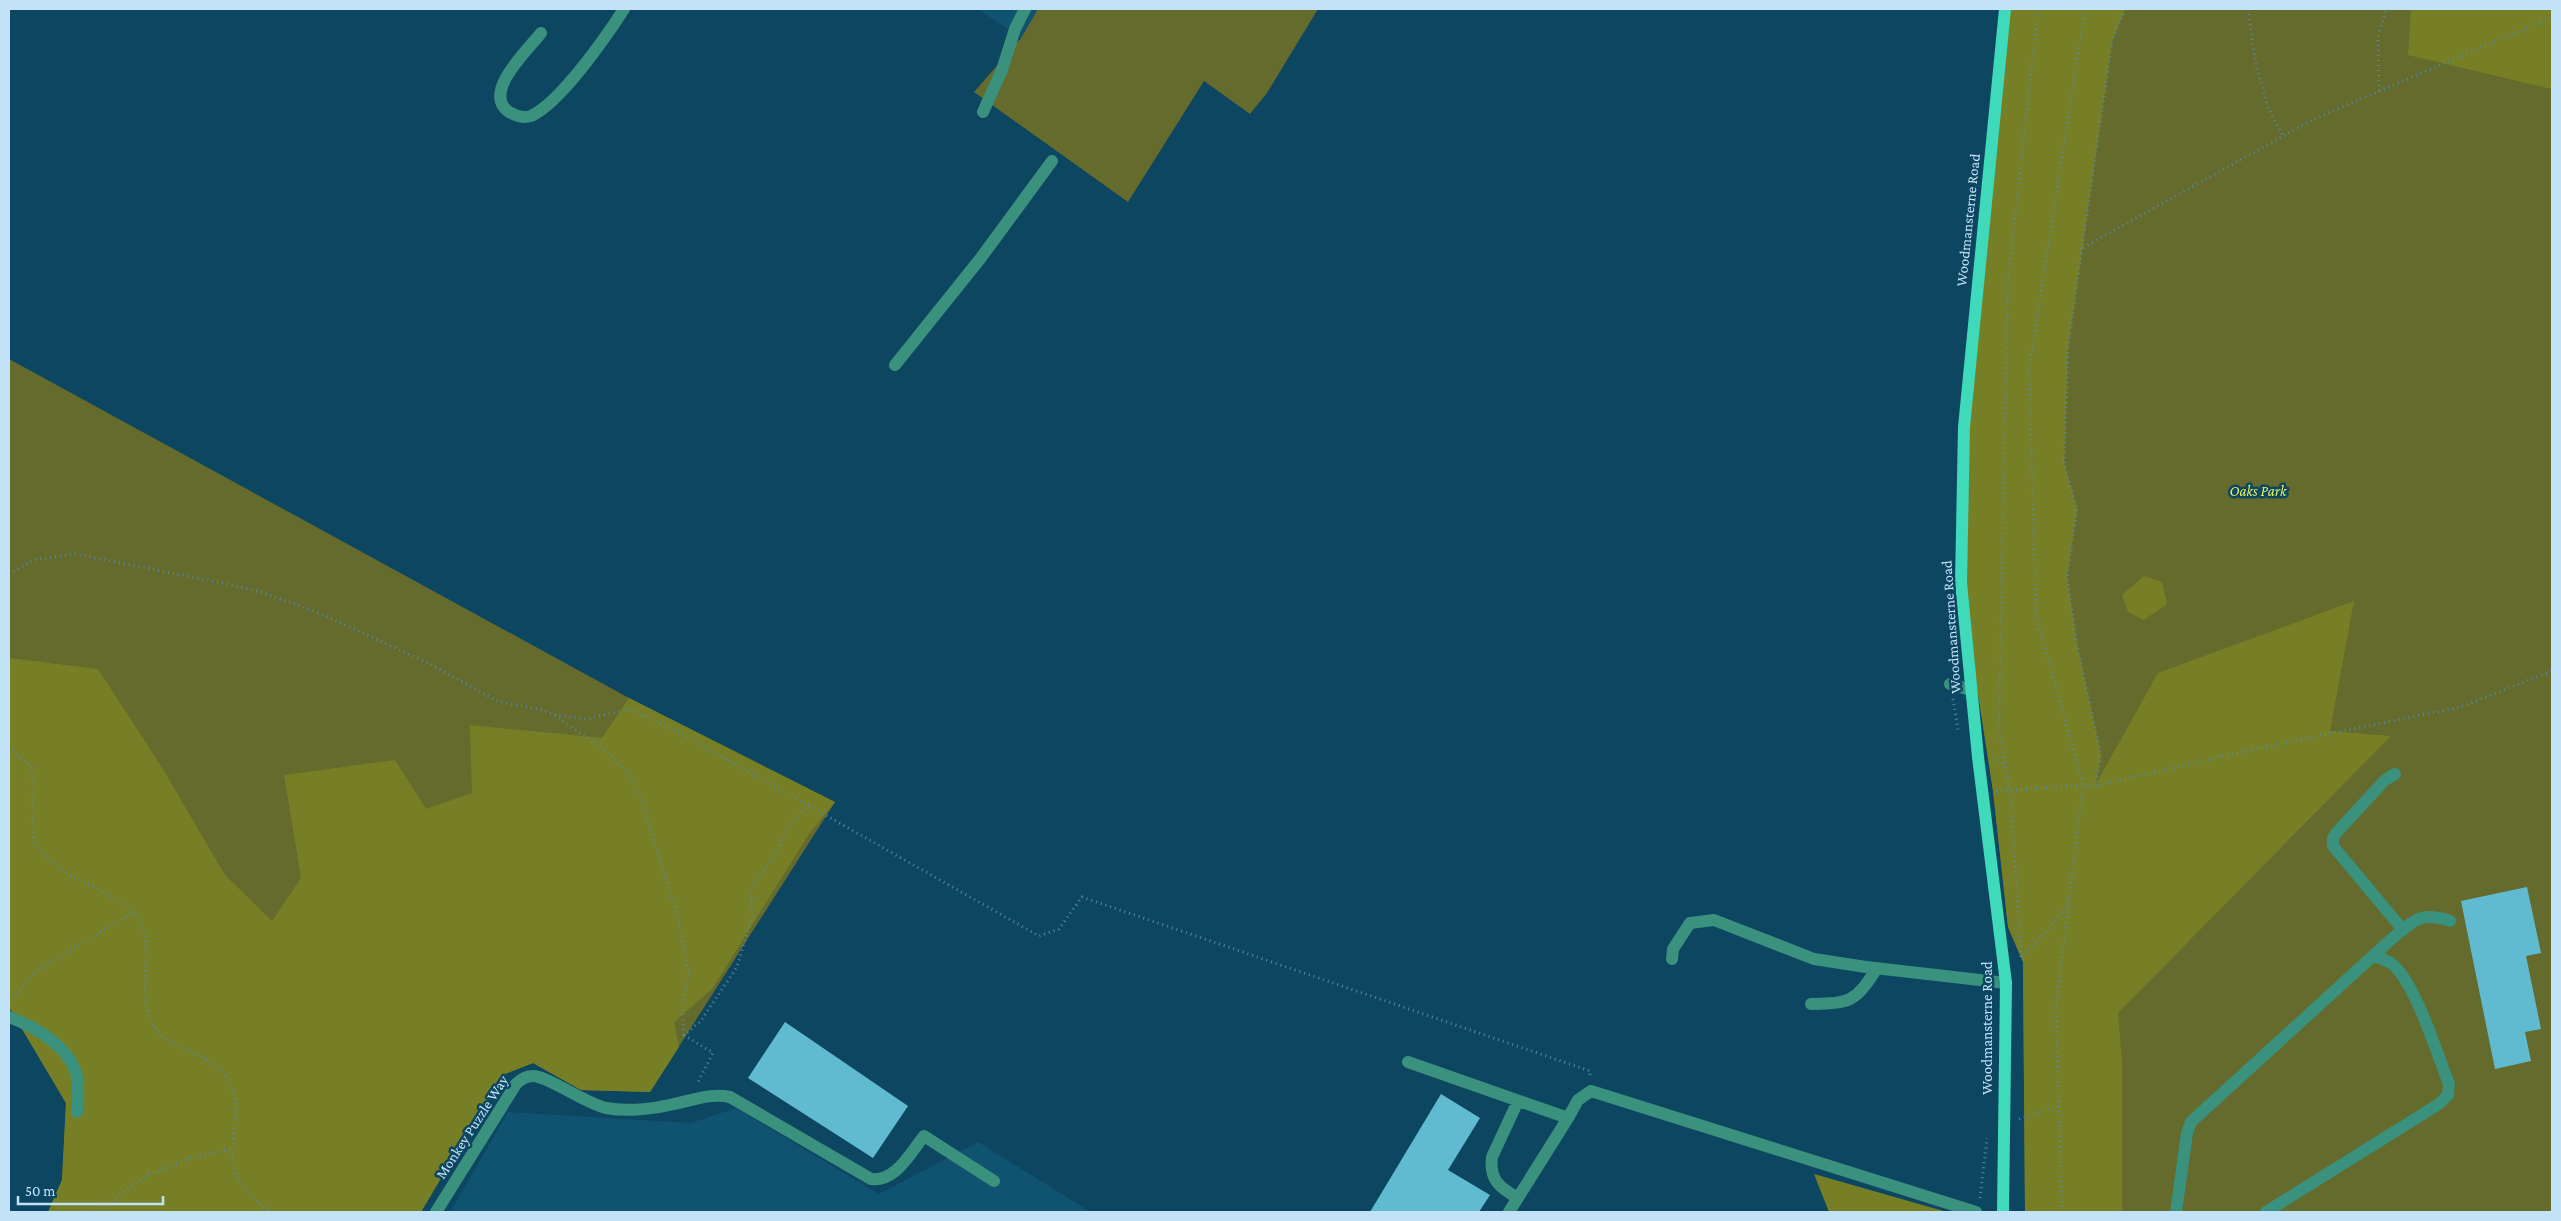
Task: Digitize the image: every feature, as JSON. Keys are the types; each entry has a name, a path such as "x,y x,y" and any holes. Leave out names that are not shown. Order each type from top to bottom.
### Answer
{"main road":[{"name":"Woodmansterne Road","path":"2003,1212 2006,983 1971,690 1961,583 1964,427 2005,9"}],"street":[{"path":"542,33 502,85 499,98 502,106 519,117 529,117 554,97 597,49 624,9"},
{"path":"983,112 1002,70 1014,29 1025,9"},
{"path":"895,365 980,259 1052,161"},
{"path":"1950,684 1971,690"},
{"path":"2395,774 2385,780 2332,838 2333,846 2403,930"},
{"path":"2176,1212 2186,1133 2191,1122 2416,919 2432,915 2450,921"},
{"path":"1672,959 1673,949 1690,923 1714,920 1814,959 2006,983"},
{"path":"2266,1212 2430,1110 2448,1095 2449,1084 2415,999 2402,975 2390,963 2373,956"},
{"path":"1811,1004 1844,1003 1862,992 1877,968"},
{"path":"9,1017 43,1033 74,1067 77,1078 76,1112"},
{"path":"1408,1062 1568,1118"},
{"name":"Monkey Puzzle Way","path":"436,1212 516,1084 524,1077 534,1076 545,1079 583,1100 607,1108 631,1110 687,1101"},
{"path":"1509,1212 1578,1100 1591,1091 1975,1212"},
{"path":"687,1101 702,1096 718,1094 730,1097 872,1179 886,1179 894,1174 924,1136 994,1181"},
{"path":"1518,1101 1492,1157 1491,1166 1492,1176 1497,1184 1518,1198"}],"path":[{"path":"2038,9 2008,281 1999,731 2010,790 2083,785 2095,786 2268,746 2461,707 2552,671"},
{"path":"2062,1212 2056,1008 2083,785 2036,615 2029,370 2085,9"},
{"path":"2095,786 2100,755 2077,644 2067,577 2077,509 2064,462 2068,348 2112,42 2125,9"},
{"path":"2248,9 2255,61 2260,80 2268,108 2283,136"},
{"path":"2379,91 2378,37 2386,9"},
{"path":"2082,248 2314,119 2552,17"},
{"path":"9,574 33,560 75,554 223,582 261,592 317,612 390,644 496,701 542,710 554,715 617,760 635,781 678,919 689,974 682,1007 684,1035"},
{"path":"1950,684 1958,732"},
{"path":"554,715 586,719 603,717 630,708 684,735 1039,936 1059,929 1082,897 1590,1071 1591,1091"},
{"path":"9,747 32,768 33,842 61,870 134,911 147,936 143,987 150,1018 163,1037 192,1054 213,1063 226,1076 235,1103 231,1149 235,1172 240,1185 256,1201 272,1212"},
{"path":"684,1035 700,1022 737,967 752,918 751,889 772,859 790,825 809,805"},
{"path":"2020,957 2049,930 2068,903"},
{"path":"9,1002 39,969 134,911"},
{"path":"684,1035 713,1053 687,1101"},
{"path":"2014,1120 2059,1106"},
{"path":"1975,1212 1981,1195 1988,1130"},
{"path":"95,1212 145,1176 191,1158 231,1149"}],"shaded area":[{"path":"978,9 1038,9 1021,38"},
{"path":"736,1108 879,1194 978,1142 1091,1212 450,1212 508,1112 691,1123"}],"green space":[{"path":"1038,9 1318,9 1267,93 1250,114 1204,81 1128,202 974,92 1021,38"},
{"name":"Oaks Park","path":"2005,9 2552,9 2552,1212 2025,1212 2023,962 2008,927 1993,791 1961,583"},
{"path":"2005,9 2125,9 2112,42 2068,348 2064,463 2077,509 2067,577 2077,644 2101,755 2096,784 2158,673 2354,601 2330,731 2391,736 2118,1013 2122,1061 2122,1212 2025,1212 2023,962 2008,927 1993,791 1961,583 1964,427"},
{"path":"2411,9 2552,9 2552,89 2408,55"},
{"path":"9,359 629,698 835,802 650,1092 581,1090 533,1063 502,1075 421,1212 48,1212 62,1180 66,1103 9,1007"},
{"path":"2144,576 2162,582 2167,604 2144,620 2128,612 2122,595"},
{"path":"9,658 98,669 161,766 225,875 272,921 301,878 284,775 395,760 426,809 472,793 470,725 602,738 629,698 835,802 809,834 712,989 674,1022 679,1047 650,1092 581,1090 533,1063 502,1075 421,1212 48,1212 62,1180 66,1103 9,1007"},
{"path":"1814,1174 1947,1212 1829,1212"}],"building":[{"path":"2527,887 2541,953 2526,956 2541,1029 2525,1032 2531,1061 2495,1069 2461,901"},
{"path":"785,1022 908,1106 873,1158 748,1078"},
{"path":"1441,1094 1480,1118 1448,1170 1490,1195 1479,1212 1370,1212"}]}
